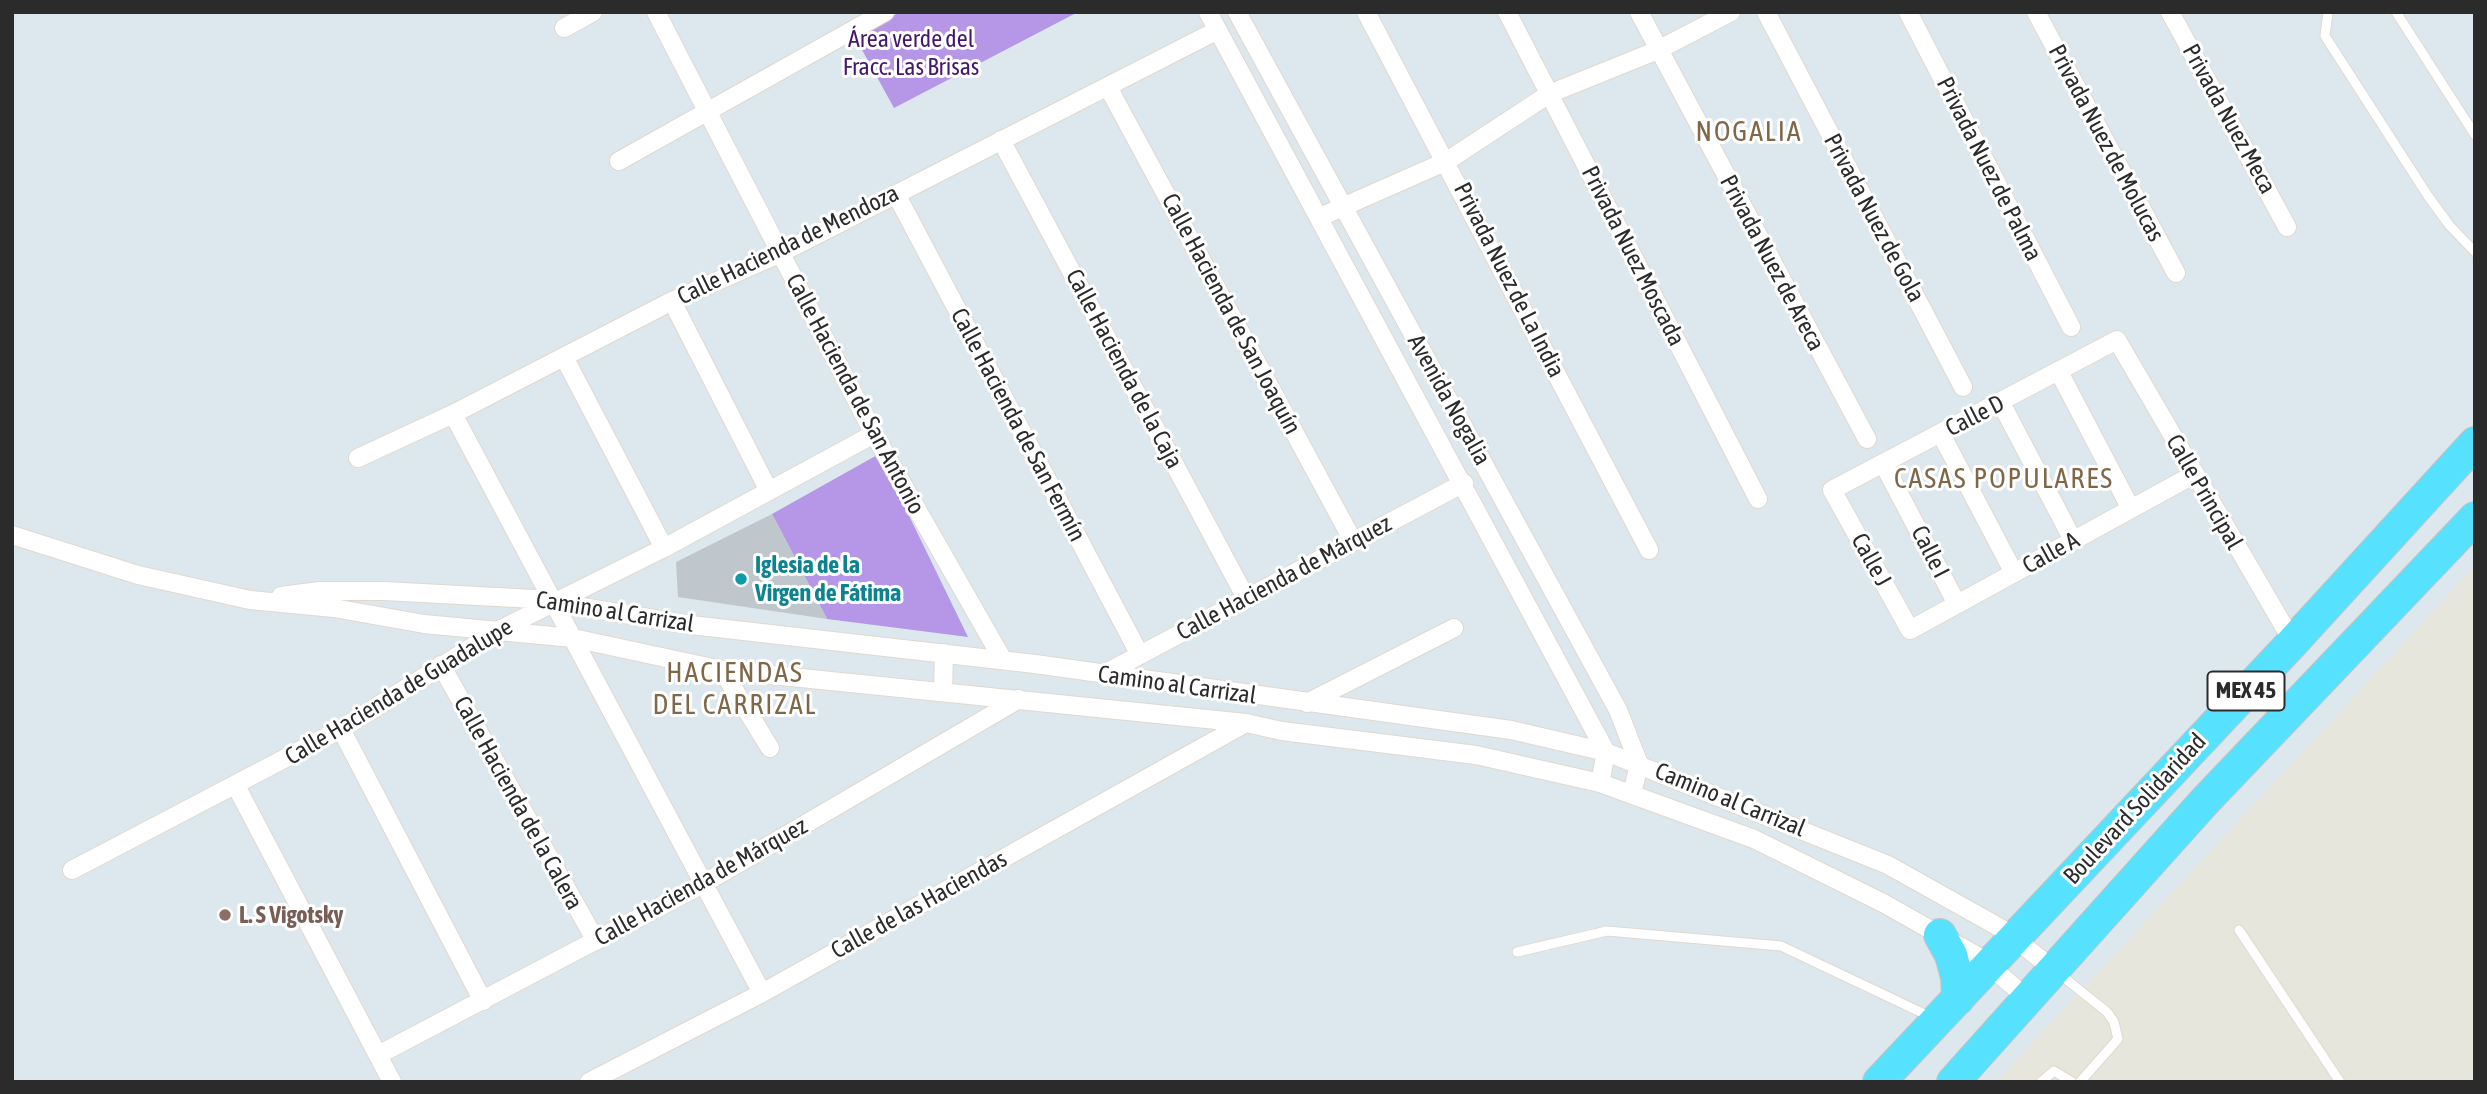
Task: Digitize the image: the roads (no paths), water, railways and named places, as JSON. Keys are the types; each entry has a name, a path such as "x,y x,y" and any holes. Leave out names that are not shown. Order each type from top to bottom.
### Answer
{"highway":[{"name":"Boulevard Solidaridad","path":"1879,1082 2475,443"},
{"name":"Boulevard Solidaridad","path":"1953,1082 2205,802 2475,518"},
{"path":"1940,935 1954,966 1948,1010"}],"street":[{"path":"564,28 593,12"},
{"name":"Calle Hacienda de San Antonio","path":"656,12 874,434 1003,660"},
{"path":"619,161 885,12"},
{"name":"Avenida Nogalia","path":"1208,12 1464,483 1606,752"},
{"name":"Avenida Nogalia","path":"1237,12 1618,710 1639,764"},
{"name":"Privada Nuez de La India","path":"1366,12 1649,550"},
{"name":"Privada Nuez Moscada","path":"1507,12 1758,499"},
{"name":"Privada Nuez de Areca","path":"1639,12 1867,439"},
{"path":"1320,217 1342,205 1447,162 1549,93 1658,50 1731,12"},
{"name":"Privada Nuez de Gola","path":"1766,12 1963,387"},
{"name":"Privada Nuez de Palma","path":"1908,12 2070,327"},
{"name":"Privada Nuez de Molucas","path":"2036,12 2176,273"},
{"name":"Privada Nuez Meca","path":"2170,12 2287,227"},
{"name":"Calle Hacienda de Mendoza","path":"358,458 453,414 671,300 781,253 1218,30"},
{"name":"Calle Hacienda de San Joaquín","path":"1108,87 1353,541"},
{"name":"Calle Hacienda de la Caja","path":"1001,140 1246,598"},
{"name":"Calle Hacienda de San Fermín","path":"896,194 1140,655"},
{"path":"671,300 769,491"},
{"name":"Calle D","path":"1832,490 2117,340"},
{"name":"Calle Principal","path":"2117,340 2292,642"},
{"path":"564,357 664,548"},
{"path":"2059,372 2131,509"},
{"path":"2001,403 2074,540"},
{"path":"453,414 556,602 762,993"},
{"name":"Calle Hacienda de Guadalupe","path":"72,870 341,729 500,629 664,548 874,434"},
{"path":"1941,434 2014,573"},
{"name":"Calle I","path":"1883,463 1957,604"},
{"name":"Calle A","path":"1910,630 2193,475"},
{"name":"Calle Hacienda de Márquez","path":"1104,674 1464,483"},
{"name":"Calle J","path":"1832,490 1910,630"},
{"name":"Camino al Carrizal","path":"12,535 138,575 250,600 334,608 424,624 500,629 573,638 722,670 1247,723 1282,731 1476,755 1600,783 1754,839 1883,903 1990,965 2027,998"},
{"name":"Camino al Carrizal","path":"250,600 320,591 384,591 556,602 691,625 1003,660 1511,730 1606,752 1888,865 2015,937 2053,968"},
{"path":"1307,704 1454,628"},
{"path":"943,692 944,653"},
{"name":"Calle Hacienda de la Calera","path":"441,665 596,941"},
{"path":"722,670 769,748"},
{"name":"Calle Hacienda de Márquez","path":"378,1055 703,884 1019,699"},
{"name":"Calle de las Haciendas","path":"589,1082 762,993 1247,723"},
{"path":"341,729 483,1001"},
{"path":"1600,783 1606,752"},
{"path":"1632,794 1639,764"},
{"path":"236,786 392,1082"}],"lane":[{"path":"2328,12 2325,36 2428,196 2450,226 2475,252"},
{"path":"2396,12 2475,135"},
{"path":"2239,930 2340,1082"},
{"path":"1517,952 1607,931 1781,946 1948,1010"},
{"path":"2053,968 2107,1012 2114,1022 2118,1039 2080,1082"},
{"path":"2041,1082 2054,1071 2072,1082"}],"place":[{"name":"Iglesia de la Virgen de Fátima","path":"741,579"},
{"name":"L. S Vigotsky","path":"225,915"}],"district":[{"name":"NOGALIA","path":"1749,132"},
{"name":"CASAS POPULARES","path":"2004,479"},
{"name":"HACIENDAS DEL CARRIZAL","path":"735,689"}],"park label":[{"name":"Área verde del Fracc. Las Brisas","path":"911,53"}]}
